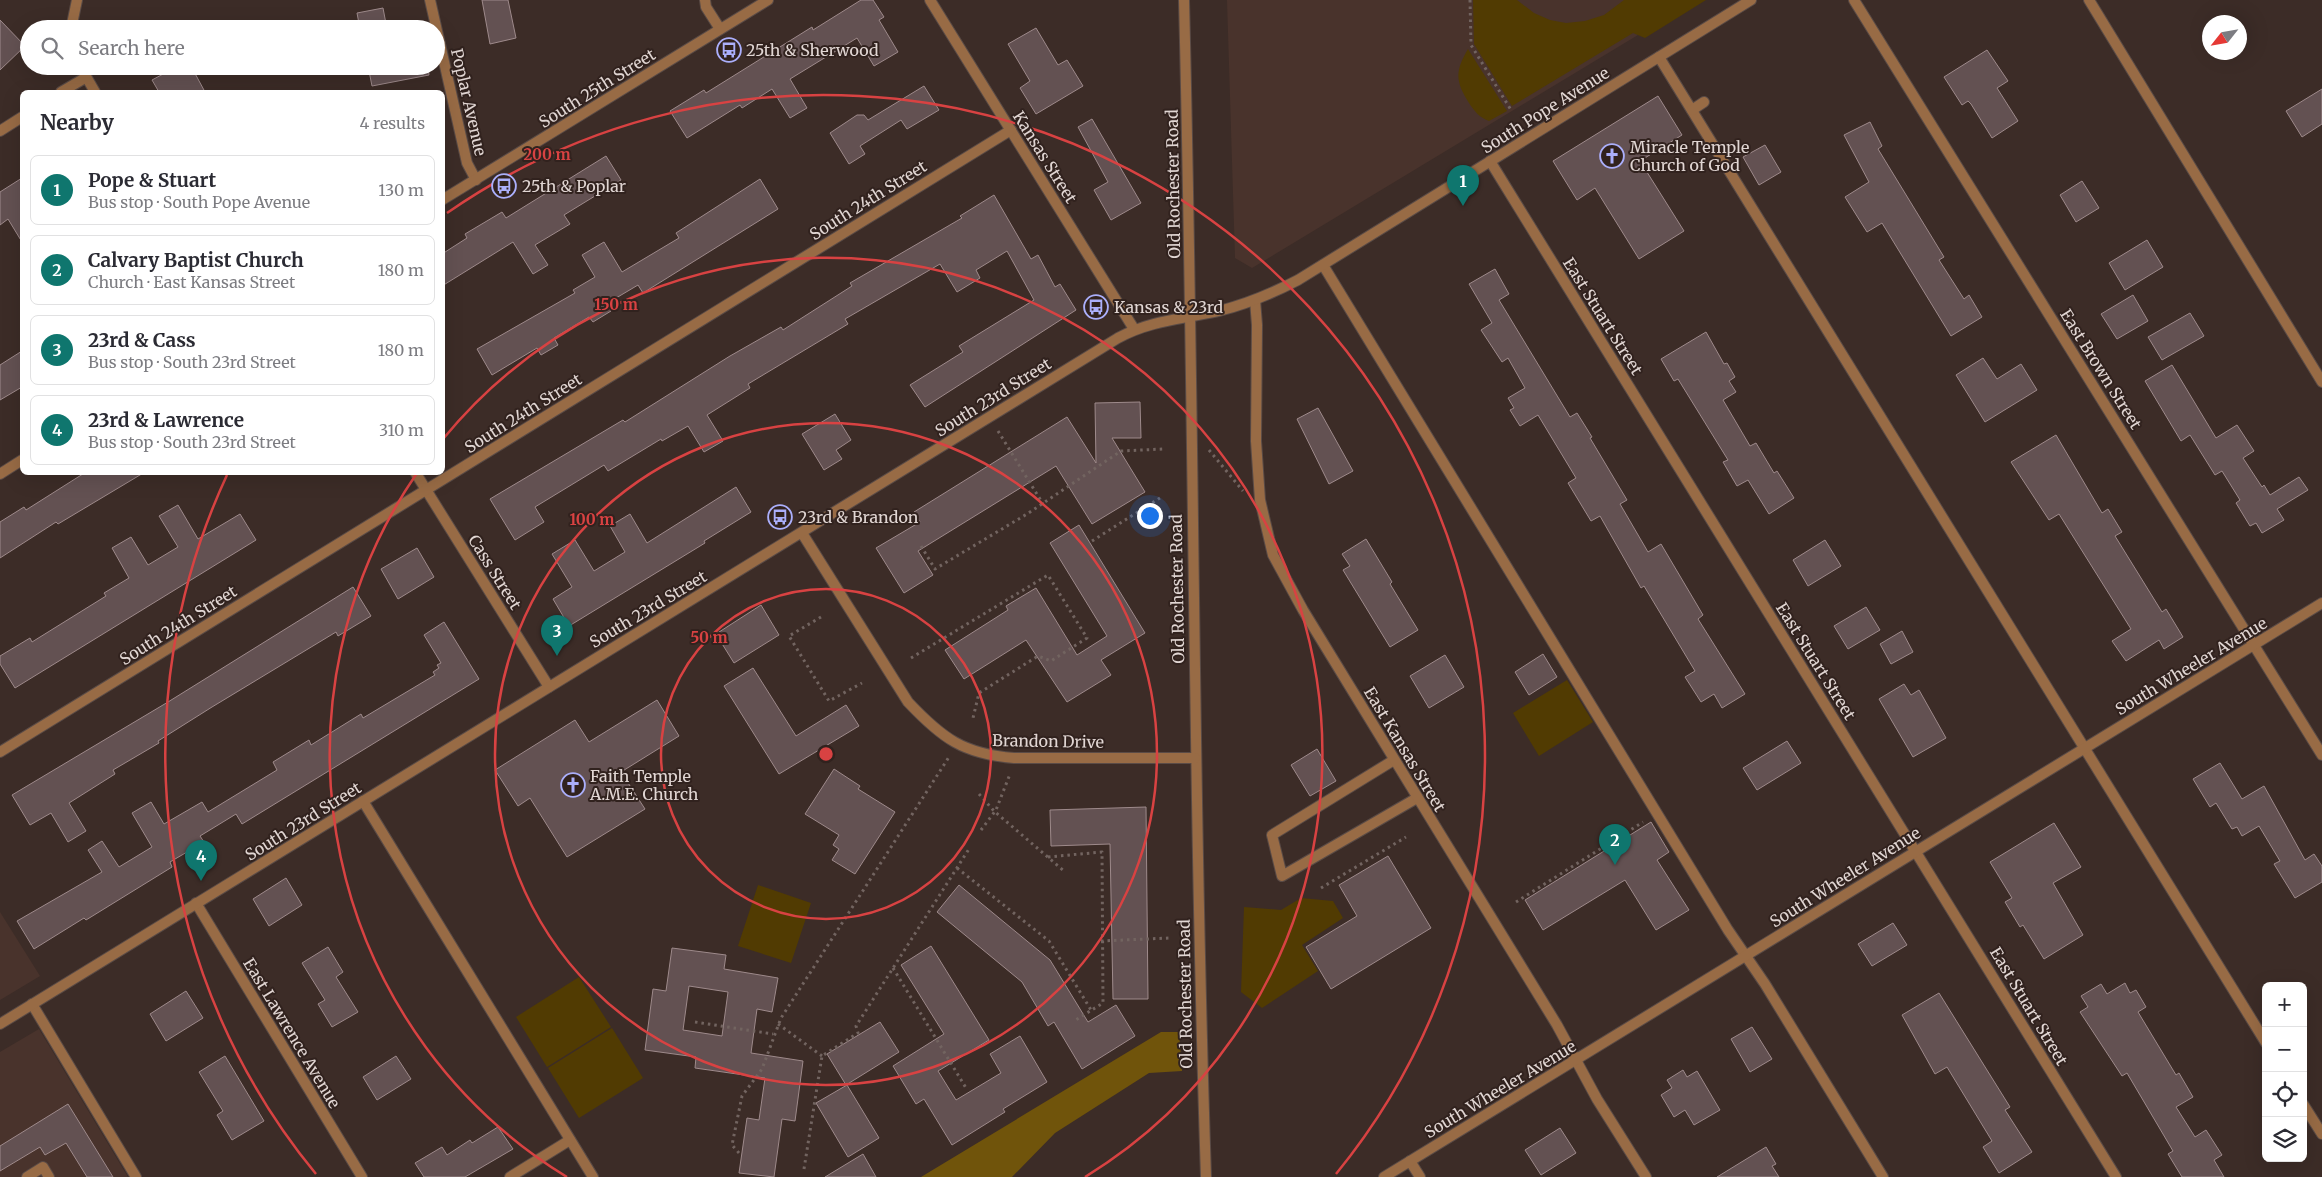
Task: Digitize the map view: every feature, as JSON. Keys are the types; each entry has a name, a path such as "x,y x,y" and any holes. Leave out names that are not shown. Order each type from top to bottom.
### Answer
{"street":[{"path":"73,20 77,0"},
{"name":"Poplar Avenue","path":"430,0 435,20"},
{"path":"705,0 706,7 720,30"},
{"name":"South 25th Street","path":"445,198 768,0"},
{"name":"Kansas Street","path":"930,0 1134,329"},
{"name":"Old Rochester Road","path":"1184,0 1191,316 1190,437 1195,758 1206,1177"},
{"name":"South Pope Avenue","path":"1191,316 1218,311 1255,300 1279,290 1751,0"},
{"name":"East Brown Street","path":"1854,0 2322,755"},
{"path":"2089,0 2322,382"},
{"path":"1659,57 2262,1037"},
{"name":"Poplar Avenue","path":"445,66 467,163 476,180"},
{"path":"84,75 94,90"},
{"path":"64,90 85,78"},
{"path":"1692,110 1704,102"},
{"path":"0,130 20,117"},
{"name":"South 24th Street","path":"0,752 1011,130"},
{"name":"East Stuart Street","path":"1490,162 2116,1177"},
{"path":"1322,265 1745,957 1765,984 1883,1177"},
{"name":"East Kansas Street","path":"1255,300 1258,325 1256,441 1260,500 1273,555 1303,610 1577,1060 1597,1098 1646,1177"},
{"name":"South 23rd Street","path":"0,1024 1134,329 1166,319 1191,316"},
{"path":"0,474 20,461"},
{"name":"Cass Street","path":"417,475 549,687"},
{"name":"Brandon Drive","path":"802,533 908,702 927,722 952,742 988,756 1036,758 1195,758"},
{"name":"South Wheeler Avenue","path":"1384,1177 2322,603"},
{"path":"1394,760 1272,835 1282,876 1417,798"},
{"path":"363,801 593,1177"},
{"name":"East Lawrence Avenue","path":"196,903 362,1177"},
{"path":"32,1004 136,1177"},
{"path":"2307,1110 2322,1134"},
{"path":"510,1177 570,1140"},
{"path":"1410,1161 1420,1177"},
{"path":"27,1177 43,1167 49,1177"}],"path":[{"path":"1470,0 1471,45 1511,110"},
{"path":"998,431 1043,504"},
{"path":"1206,447 1249,497"},
{"path":"922,546 935,569 1043,504 1121,451 1163,449"},
{"path":"1092,541 1163,496"},
{"path":"911,658 1048,575 1087,638 1050,661 1038,656 979,693 973,718"},
{"path":"821,617 788,636 829,701 862,683"},
{"path":"739,1153 732,1145 742,1096 762,1069 778,1024 949,757"},
{"path":"981,830 994,811 1010,774"},
{"path":"979,794 994,811 1064,871"},
{"path":"1516,902 1643,822"},
{"path":"1321,888 1406,837"},
{"path":"804,1169 822,1056 858,1033 856,1026 969,849"},
{"path":"1048,857 1102,852 1101,940 1103,1004 1074,1021"},
{"path":"957,868 1049,941 1092,1010"},
{"path":"1101,940 1169,938"},
{"path":"893,968 966,1088"},
{"path":"695,1022 774,1034"},
{"path":"778,1024 822,1056"}],"shaded area":[{"path":"1227,0 1696,0 1252,268 1235,258"},
{"path":"1473,0 1517,0 1534,13 1550,20 1566,23 1585,21 1604,15 1624,0 1706,0 1645,38 1633,33 1512,106 1474,44"},
{"path":"1468,49 1507,111 1489,121 1473,109 1464,95 1459,82 1459,70"},
{"path":"1567,680 1593,722 1539,756 1513,713"},
{"path":"758,885 811,903 791,963 738,946"},
{"path":"1301,898 1333,901 1343,918 1302,945 1318,971 1262,1008 1241,992 1244,907 1281,910"},
{"path":"0,912 40,976 0,1000"},
{"path":"579,977 611,1027 547,1067 516,1017"},
{"path":"612,1028 643,1078 579,1118 548,1068"},
{"path":"39,1029 128,1177 0,1177 0,1052"},
{"path":"1161,1032 1179,1032 1182,1071 1149,1073 1055,1133 1012,1177 921,1177"}],"building":[{"path":"482,0 508,0 516,38 490,44"},
{"path":"861,0 873,0 884,17 879,20 898,52 874,66 857,38 790,79 807,108 790,118 772,89 742,108 740,105 687,138 670,111 704,90 706,93 812,27 813,30"},
{"path":"383,8 385,20 358,20 357,13"},
{"path":"0,20 20,41 20,51 0,70"},
{"path":"1036,28 1058,65 1067,60 1083,86 1036,114 1020,88 1030,81 1008,44"},
{"path":"1987,50 2008,81 1997,88 2018,121 1992,138 1971,104 1968,101 1962,105 1944,77"},
{"path":"161,75 196,75 204,90 158,90 152,80"},
{"path":"370,75 429,75 372,86"},
{"path":"924,86 939,110 907,129 901,120 860,146 865,154 849,164 830,133 857,115 864,115 868,120"},
{"path":"2322,89 2322,124 2302,137 2286,111"},
{"path":"1658,96 1682,135 1640,161 1684,231 1639,259 1595,188 1577,200 1553,161"},
{"path":"1092,119 1141,203 1111,220 1094,190 1108,182 1078,127"},
{"path":"1870,122 1882,146 1878,149 1944,257 1939,260 1964,299 1969,295 1982,317 1951,336 1882,223 1867,232 1845,197 1869,182 1844,135"},
{"path":"1765,145 1781,172 1759,185 1743,157"},
{"path":"606,156 621,180 564,215 570,224 535,245 548,265 533,274 513,242 445,284 445,252 467,238 465,234 502,212 506,218"},
{"path":"20,179 20,239 8,219 0,225 0,192"},
{"path":"760,179 778,209 643,293 638,285 606,304 611,311 593,322 589,317 554,338 558,345 541,355 537,348 492,375 477,349 575,293 573,290 595,277 582,255 604,242 622,272 679,238 676,233"},
{"path":"2082,181 2099,208 2076,222 2060,195"},
{"path":"994,195 1031,259 1038,255 1055,287 1060,284 1076,310 925,407 910,385 963,352 959,346 1034,300 1007,251 976,270 980,278 957,292 940,264 845,319 848,324 748,384 750,388 707,415 723,441 704,452 688,426 662,441 661,439 608,471 604,465 535,507 544,522 515,540 490,499 623,420 625,422 730,356 781,327 783,330 852,286 850,283 962,218 960,216"},
{"path":"2147,240 2163,267 2125,290 2109,263"},
{"path":"1495,269 1509,294 1499,300 1570,417 1577,413 1592,437 1590,438 1627,500 1620,504 1648,552 1661,544 1703,615 1698,619 1745,694 1722,708 1714,694 1701,702 1685,677 1695,671 1644,586 1641,588 1600,516 1591,521 1568,483 1576,478 1538,415 1520,426 1510,410 1514,408 1508,398 1525,388 1508,358 1502,362 1481,330 1492,323 1469,284"},
{"path":"2133,295 2148,321 2117,339 2101,314"},
{"path":"2190,313 2204,336 2162,360 2148,337"},
{"path":"1706,332 1724,364 1727,363 1735,377 1729,381 1736,392 1723,400 1750,446 1756,443 1774,473 1777,471 1794,498 1769,514 1748,480 1737,486 1723,462 1728,460 1678,379 1674,381 1661,359"},
{"path":"20,352 20,388 0,400 0,365"},
{"path":"1983,358 1997,379 2021,364 2037,390 1985,422 1956,375"},
{"path":"2172,365 2216,438 2237,425 2254,451 2243,458 2262,487 2264,485 2270,495 2299,477 2308,490 2277,509 2284,520 2262,533 2256,523 2250,526 2236,503 2240,500 2222,471 2215,475 2190,435 2181,441 2145,381"},
{"path":"1140,402 1141,438 1112,438 1145,492 1092,524 1056,466 918,551 933,575 904,593 876,548 920,522 914,512 1067,417 1096,463 1095,403"},
{"path":"1318,408 1353,471 1329,484 1297,419"},
{"path":"835,414 851,440 836,450 842,459 824,470 802,434"},
{"path":"2056,435 2102,513 2108,509 2122,532 2115,536 2162,612 2166,609 2183,637 2164,649 2159,640 2126,661 2112,641 2131,629 2059,514 2049,520 2011,462"},
{"path":"81,475 140,475 58,524 56,522 0,558 0,522 24,507 26,510"},
{"path":"736,487 751,512 704,541 705,543 569,626 553,599 572,587 552,554 575,540 594,571 625,552 610,526 630,514 647,543"},
{"path":"178,505 198,539 240,514 256,540 15,688 0,664 0,656 30,638 32,642 106,596 104,593 129,578 112,548 131,537 148,565 178,547 159,516"},
{"path":"1079,525 1145,633 1101,660 1111,675 1067,702 1026,640 964,679 945,650 1008,610 1006,606 1036,588 1077,655 1107,636 1050,543"},
{"path":"1366,539 1418,630 1390,647 1343,570 1350,566 1342,554"},
{"path":"1825,540 1841,566 1808,586 1793,560"},
{"path":"417,548 434,577 398,599 381,569"},
{"path":"353,587 371,616 338,636 336,632 212,707 158,741 159,743 113,770 115,774 69,803 86,831 68,842 51,813 30,825 12,795 168,702"},
{"path":"761,605 779,635 734,663 716,634"},
{"path":"1866,607 1880,630 1848,649 1834,626"},
{"path":"444,622 479,679 242,824 236,814 200,836 204,842 170,862 172,867 86,920 84,918 34,949 17,921 102,872 88,850 102,841 119,867 152,847 132,813 151,802 164,824 202,802 208,812 277,770 273,762 309,740 311,745 361,714 363,718 435,675 433,672 439,668 437,665 441,663 424,635"},
{"path":"1902,631 1913,652 1891,664 1880,644"},
{"path":"1543,654 1557,677 1529,695 1515,672"},
{"path":"1445,655 1464,687 1429,708 1410,676"},
{"path":"753,668 796,736 846,705 859,726 779,774 724,686"},
{"path":"1904,684 1911,695 1919,690 1946,738 1913,757 1879,699"},
{"path":"657,700 679,736 621,772 645,809 567,857 530,798 518,806 495,770 575,720 589,742"},
{"path":"1787,741 1801,763 1757,790 1743,768"},
{"path":"1317,749 1336,781 1310,796 1291,765"},
{"path":"2220,763 2242,799 2264,786 2305,860 2314,854 2322,866 2322,882 2295,898 2274,864 2280,861 2259,826 2242,836 2237,827 2232,829 2216,803 2210,807 2193,779"},
{"path":"834,769 860,786 858,789 895,812 855,874 832,860 839,849 833,845 839,835 805,814"},
{"path":"1146,807 1148,999 1113,999 1110,844 1051,846 1050,810"},
{"path":"1651,822 1669,852 1657,860 1689,910 1656,930 1625,880 1543,930 1525,900"},
{"path":"2054,823 2081,867 2053,883 2083,935 2044,959 2023,925 2020,927 2005,902 2012,898 1990,862"},
{"path":"1388,856 1431,928 1331,989 1306,947 1357,916 1339,885"},
{"path":"286,878 302,905 269,926 253,899"},
{"path":"959,885 1050,960 1088,1022 1116,1005 1135,1036 1082,1069 1054,1022 1048,1026 1022,982 937,912"},
{"path":"1893,923 1907,945 1872,966 1858,944"},
{"path":"931,946 989,1040 938,1071 956,1100 1001,1073 990,1054 1020,1036 1047,1082 1003,1109 1005,1112 952,1145 924,1099 916,1104 893,1066 944,1034 901,965"},
{"path":"328,947 343,972 336,977 358,1012 332,1027 318,1004 325,1000 302,963"},
{"path":"672,948 726,955 724,969 778,978 772,1012 757,1009 751,1053 803,1061 795,1121 782,1119 774,1177 739,1173 747,1118 759,1120 765,1078 695,1068 696,1057 645,1050 653,989 666,991","holes":["689,986 728,992 722,1036 683,1030"]},
{"path":"2125,983 2130,993 2136,990 2146,1007 2138,1012 2176,1075 2179,1073 2193,1097 2176,1107 2195,1137 2206,1130 2222,1155 2214,1160 2224,1177 2182,1177 2168,1154 2173,1151 2127,1073 2122,1076 2080,1012 2088,1007 2081,996 2101,984 2107,994"},
{"path":"186,991 203,1018 166,1041 150,1014"},
{"path":"1939,993 2010,1107 2005,1110 2032,1152 1999,1173 1983,1147 1992,1141 1947,1067 1935,1074 1902,1015"},
{"path":"880,1022 899,1052 846,1085 827,1054"},
{"path":"1752,1027 1772,1059 1750,1072 1731,1039"},
{"path":"225,1056 264,1121 232,1140 217,1115 223,1111 199,1072"},
{"path":"396,1056 411,1079 377,1100 363,1077"},
{"path":"1683,1070 1687,1077 1697,1071 1720,1110 1694,1125 1685,1110 1674,1117 1661,1095 1672,1088 1667,1080"},
{"path":"847,1085 879,1138 848,1157 816,1103"},
{"path":"68,1104 113,1177 87,1177 66,1143 45,1155 40,1147 0,1171 0,1146"},
{"path":"498,1127 513,1149 465,1177 424,1177 415,1163 442,1147 447,1155 470,1140 472,1143"},
{"path":"1560,1128 1576,1153 1541,1175 1525,1150"},
{"path":"1766,1147 1776,1164 1772,1166 1779,1177 1717,1177"},
{"path":"863,1154 876,1177 825,1177"}],"place":[{"name":"25th & Sherwood","path":"729,50"},
{"name":"Miracle Temple Church of God","path":"1612,156"},
{"name":"25th & Poplar","path":"504,186"},
{"name":"Pope & Stuart","path":"1463,206"},
{"name":"Kansas & 23rd","path":"1096,307"},
{"name":"23rd & Brandon","path":"780,517"},
{"name":"23rd & Cass","path":"557,656"},
{"name":"Faith Temple A.M.E. Church","path":"573,785"},
{"name":"Calvary Baptist Church","path":"1615,865"},
{"name":"23rd & Lawrence","path":"201,881"}]}
